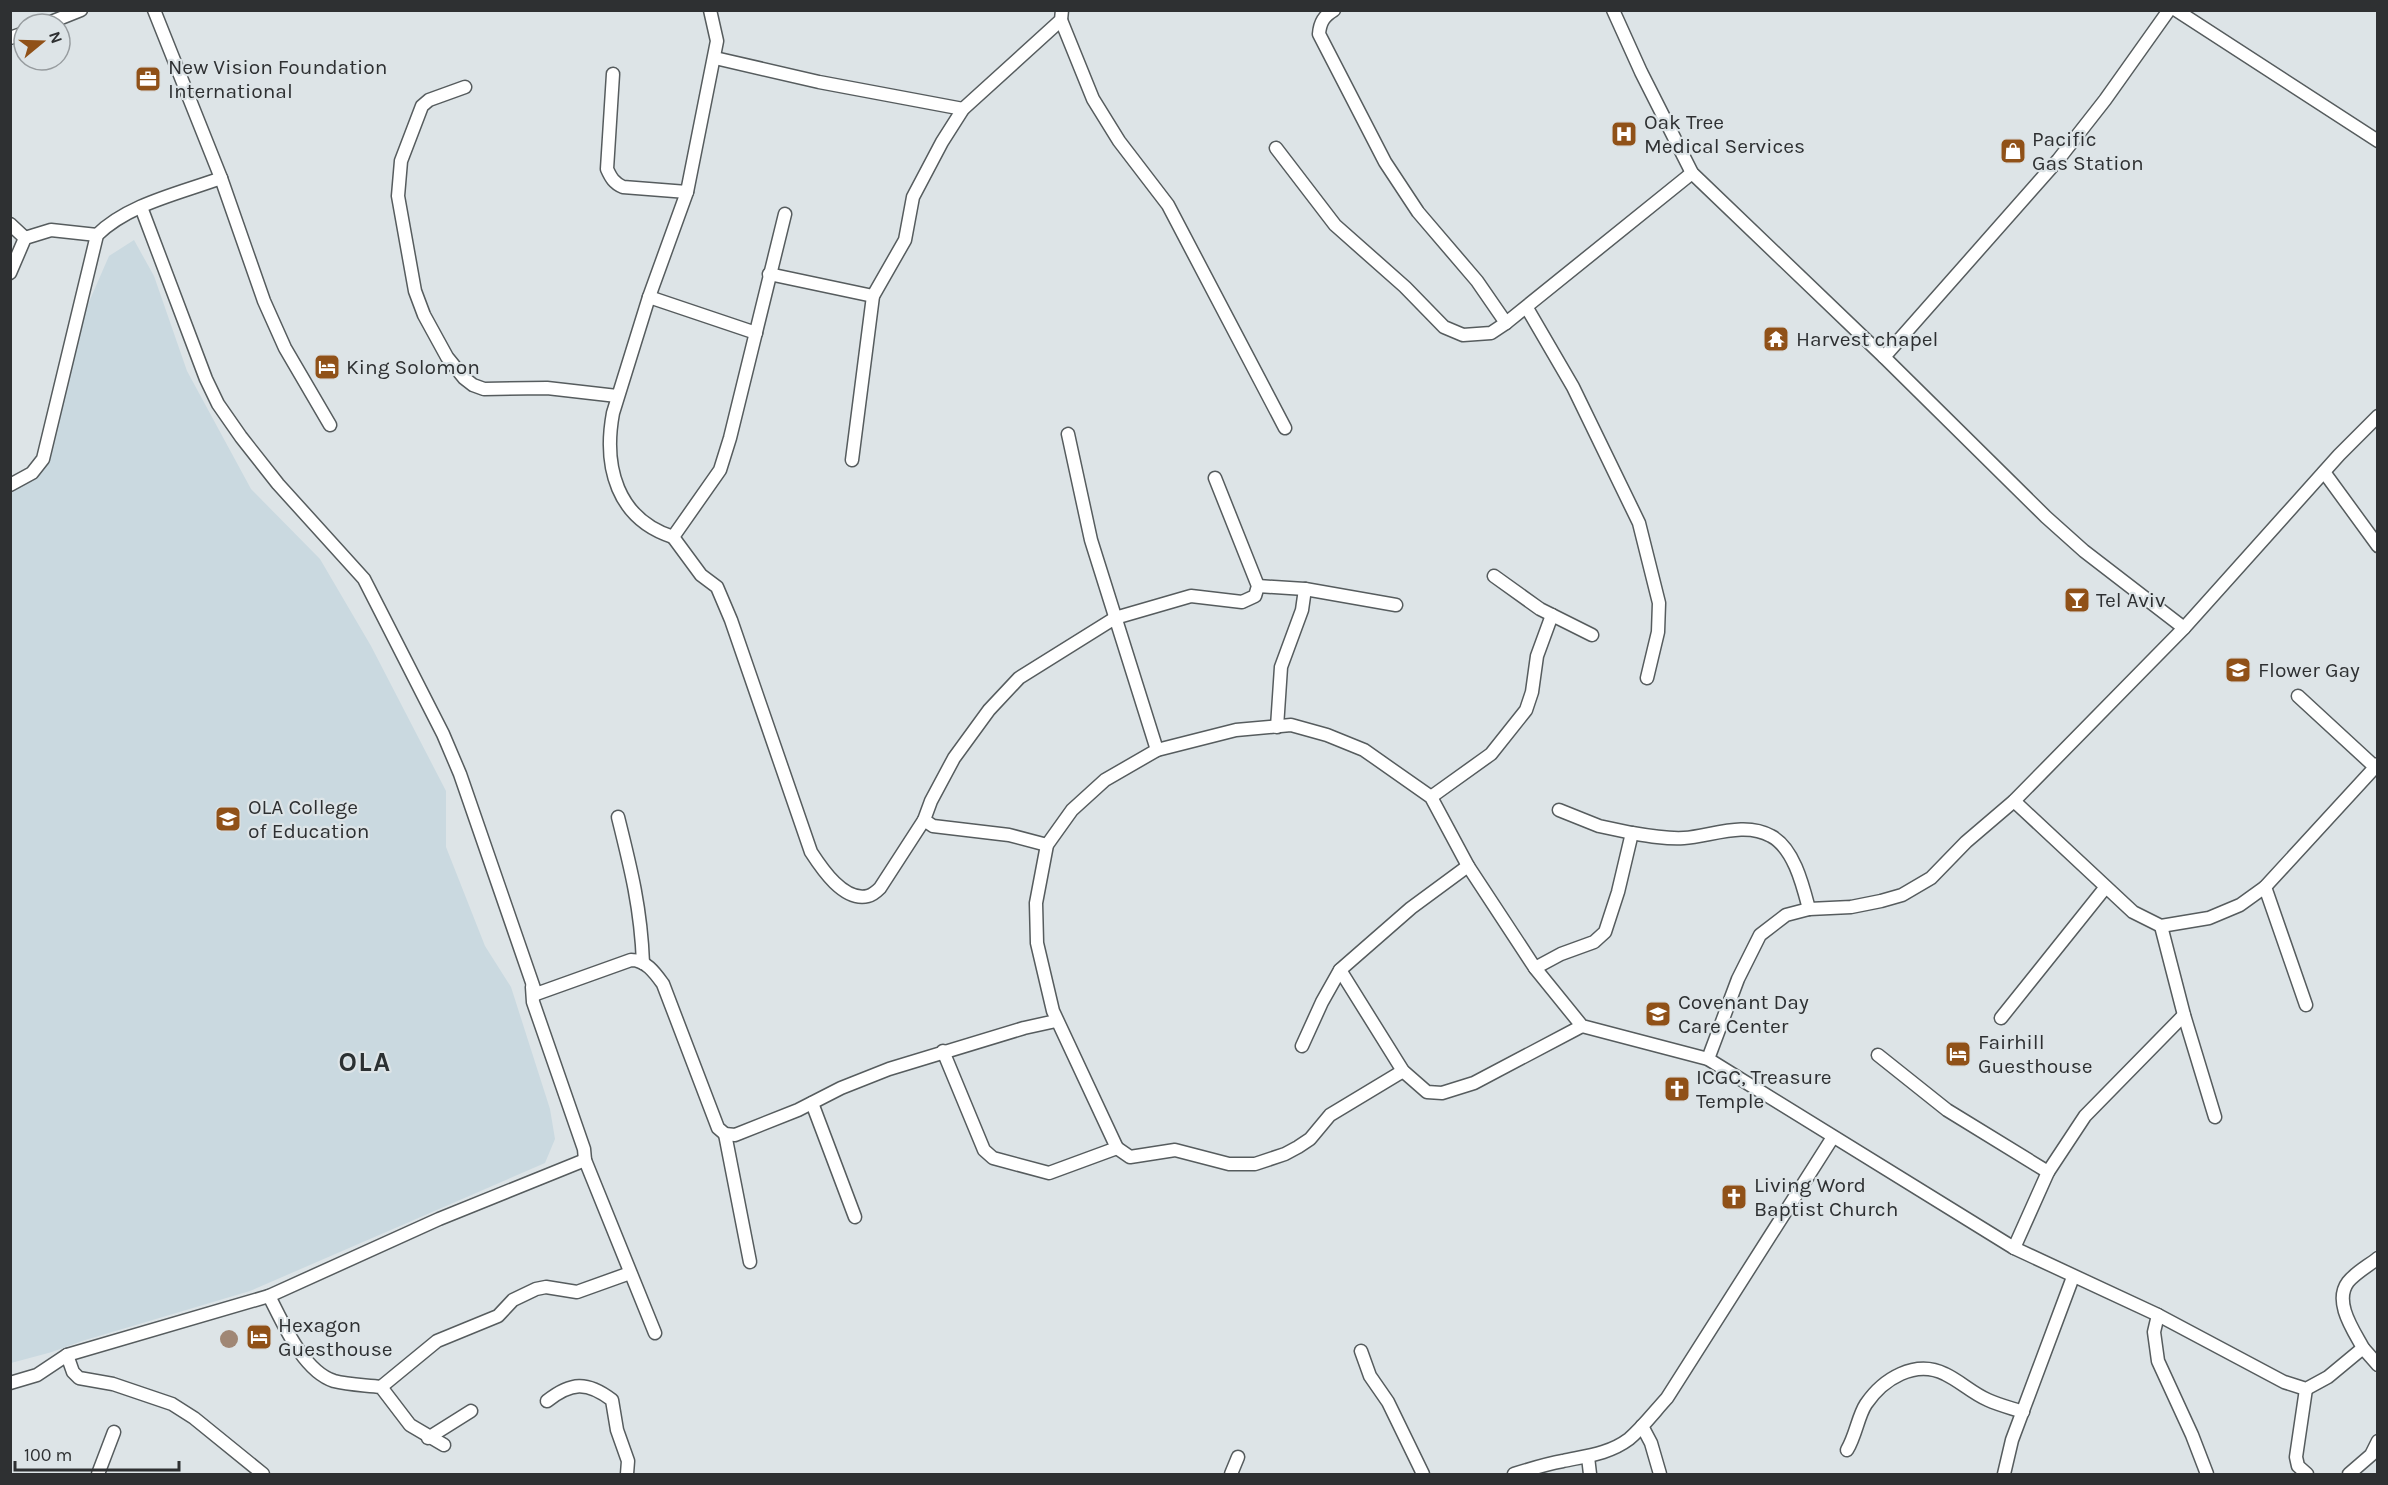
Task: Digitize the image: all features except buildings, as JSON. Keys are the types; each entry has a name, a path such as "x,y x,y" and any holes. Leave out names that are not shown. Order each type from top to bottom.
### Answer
{"street":[{"path":"154,10 221,178 264,301 285,348 330,425"},
{"path":"710,10 717,41 715,58 687,192 648,297 617,396 610,429 612,470 620,494 629,510 648,526 673,537 701,575 717,587 731,620 811,852 822,869 843,889 857,896 870,896 880,888 924,820 931,801 954,758 989,710 1019,678 1115,618 1191,596 1242,602 1255,596 1258,586 1215,478"},
{"path":"1334,10 1324,17 1319,34 1385,162 1418,212 1477,281 1506,323"},
{"path":"1613,10 1641,72 1692,173 2061,531 2184,628"},
{"path":"1884,357 2058,159 2105,100 2169,10"},
{"path":"2176,10 2378,141"},
{"path":"852,460 873,296 905,240 913,197 942,142 963,109 1061,15 1093,99 1119,141 1168,205 1285,428"},
{"path":"715,58 819,82 963,109"},
{"path":"613,74 607,169 610,176 615,183 623,187 687,192"},
{"path":"465,87 429,100 422,106 398,173 398,196 403,234 415,291 428,324 447,357 473,385 484,389 547,388 617,396"},
{"path":"1276,148 1335,225 1405,287 1444,327 1462,335 1491,333 1506,323 1692,173"},
{"path":"10,485 32,472 43,459 97,235 104,228 141,207 221,178"},
{"path":"141,207 202,369 218,404 278,484 364,579 443,734 460,774 536,994 631,960 643,963 663,984 718,1128 725,1134 735,1135 812,1103 841,1088 943,1051 1056,1021"},
{"path":"673,537 720,470 784,214"},
{"path":"10,224 25,238"},
{"path":"10,273 25,238 51,230 97,235"},
{"path":"769,274 873,296"},
{"path":"648,297 756,333"},
{"path":"1527,308 1573,387 1639,523 1659,603 1658,632 1647,678"},
{"path":"1708,1059 1738,980 1760,935 1786,915 1809,909 1881,902 1902,895 1931,878 1966,842 2014,801 2184,628 2324,471 2378,416"},
{"path":"1068,434 1091,540 1157,750"},
{"path":"2324,471 2378,546"},
{"path":"1494,576 1540,609 1592,635"},
{"path":"1258,586 1305,589 1396,605"},
{"path":"1277,727 1281,667 1302,610 1305,589"},
{"path":"1431,797 1491,754 1526,710 1532,692 1537,656 1552,615"},
{"path":"2014,801 2133,912 2161,926 2209,918 2240,905 2265,887 2376,766 2298,696"},
{"path":"1403,1071 1330,1115 1310,1139 1298,1147 1255,1164 1229,1164 1175,1150 1130,1157 1117,1148 1056,1021 1037,943 1036,903 1047,845 1072,810 1104,780 1157,750 1236,730 1291,726 1327,735 1364,750 1431,797 1468,866 1535,968 1582,1026 1708,1059 2013,1248 2158,1315 2284,1382 2306,1389 2328,1377 2363,1348"},
{"path":"1559,810 1599,826 1668,838 1744,830 1771,835 1783,846 1800,874 1809,909"},
{"path":"618,817 636,886 641,920 643,963"},
{"path":"924,820 933,826 1009,835 1047,845"},
{"path":"1535,968 1561,954 1594,942 1605,932 1618,892 1632,833"},
{"path":"1302,1046 1340,969 1411,908 1468,866"},
{"path":"2265,887 2306,1005"},
{"path":"2001,1018 2106,888"},
{"path":"2161,926 2184,1015 2215,1117"},
{"path":"1340,969 1403,1071 1427,1092 1442,1093 1474,1083 1582,1026"},
{"path":"532,986 533,1002 584,1149 585,1160 655,1333"},
{"path":"2013,1248 2048,1172 2085,1116 2184,1015"},
{"path":"943,1051 984,1149 993,1158 1049,1173 1117,1148"},
{"path":"1878,1055 1947,1110 2048,1172"},
{"path":"812,1103 855,1216"},
{"path":"725,1134 750,1262"},
{"path":"1514,1474 1588,1457 1608,1450 1628,1439 1642,1426 1667,1398 1833,1137"},
{"path":"10,1383 37,1375 67,1355 269,1296 439,1219 585,1160"},
{"path":"2378,1258 2346,1284 2343,1298 2348,1319 2363,1348 2378,1365"},
{"path":"269,1296 293,1341 315,1369 337,1382 381,1387 437,1341 498,1316 513,1300 536,1289 546,1287 577,1292 630,1273"},
{"path":"2004,1474 2023,1412 2073,1277"},
{"path":"2158,1315 2154,1332 2158,1361 2192,1435 2206,1474"},
{"path":"1361,1351 1370,1376 1388,1402 1424,1474"},
{"path":"67,1355 73,1372 79,1378 113,1384 172,1404 194,1418 258,1473"},
{"path":"1847,1450 1855,1436 1862,1410 1868,1401 1892,1378 1908,1371 1931,1369 1943,1373 1989,1401 2023,1412"},
{"path":"548,1401 561,1390 582,1386 597,1390 612,1400 617,1430 628,1461 627,1474"},
{"path":"381,1387 410,1425 428,1438 444,1445"},
{"path":"2306,1389 2296,1457 2298,1466 2307,1474"},
{"path":"428,1438 471,1411"},
{"path":"1642,1426 1651,1443 1660,1474"},
{"path":"98,1474 114,1432"},
{"path":"2349,1474 2371,1455 2378,1441"},
{"path":"1231,1474 1238,1457"},
{"path":"1588,1457 1590,1474"}],"shaded area":[{"name":"OLA College of Education","path":"134,240 154,276 187,371 251,489 320,559 371,646 446,791 446,847 485,946 511,987 550,1109 555,1139 545,1163 250,1291 11,1363 11,491 38,476 48,455 82,318 109,256"},
{"path":"229,1330 235,1333 238,1339 235,1345 229,1348 223,1345 220,1339 223,1333"}],"place":[{"name":"New Vision Foundation International","path":"148,79"},
{"name":"Oak Tree Medical Services","path":"1624,134"},
{"name":"Pacific Gas Station","path":"2013,151"},
{"name":"Harvest chapel","path":"1776,339"},
{"name":"King Solomon","path":"327,367"},
{"name":"Tel Aviv","path":"2077,600"},
{"name":"Flower Gay","path":"2238,670"},
{"name":"OLA College of Education","path":"228,819"},
{"name":"Covenant Day Care Center","path":"1658,1014"},
{"name":"Fairhill Guesthouse","path":"1958,1054"},
{"name":"ICGC, Treasure Temple","path":"1677,1089"},
{"name":"Living Word Baptist Church","path":"1734,1197"},
{"name":"Hexagon Guesthouse","path":"259,1337"}],"district":[{"name":"OLA","path":"365,1062"}]}
